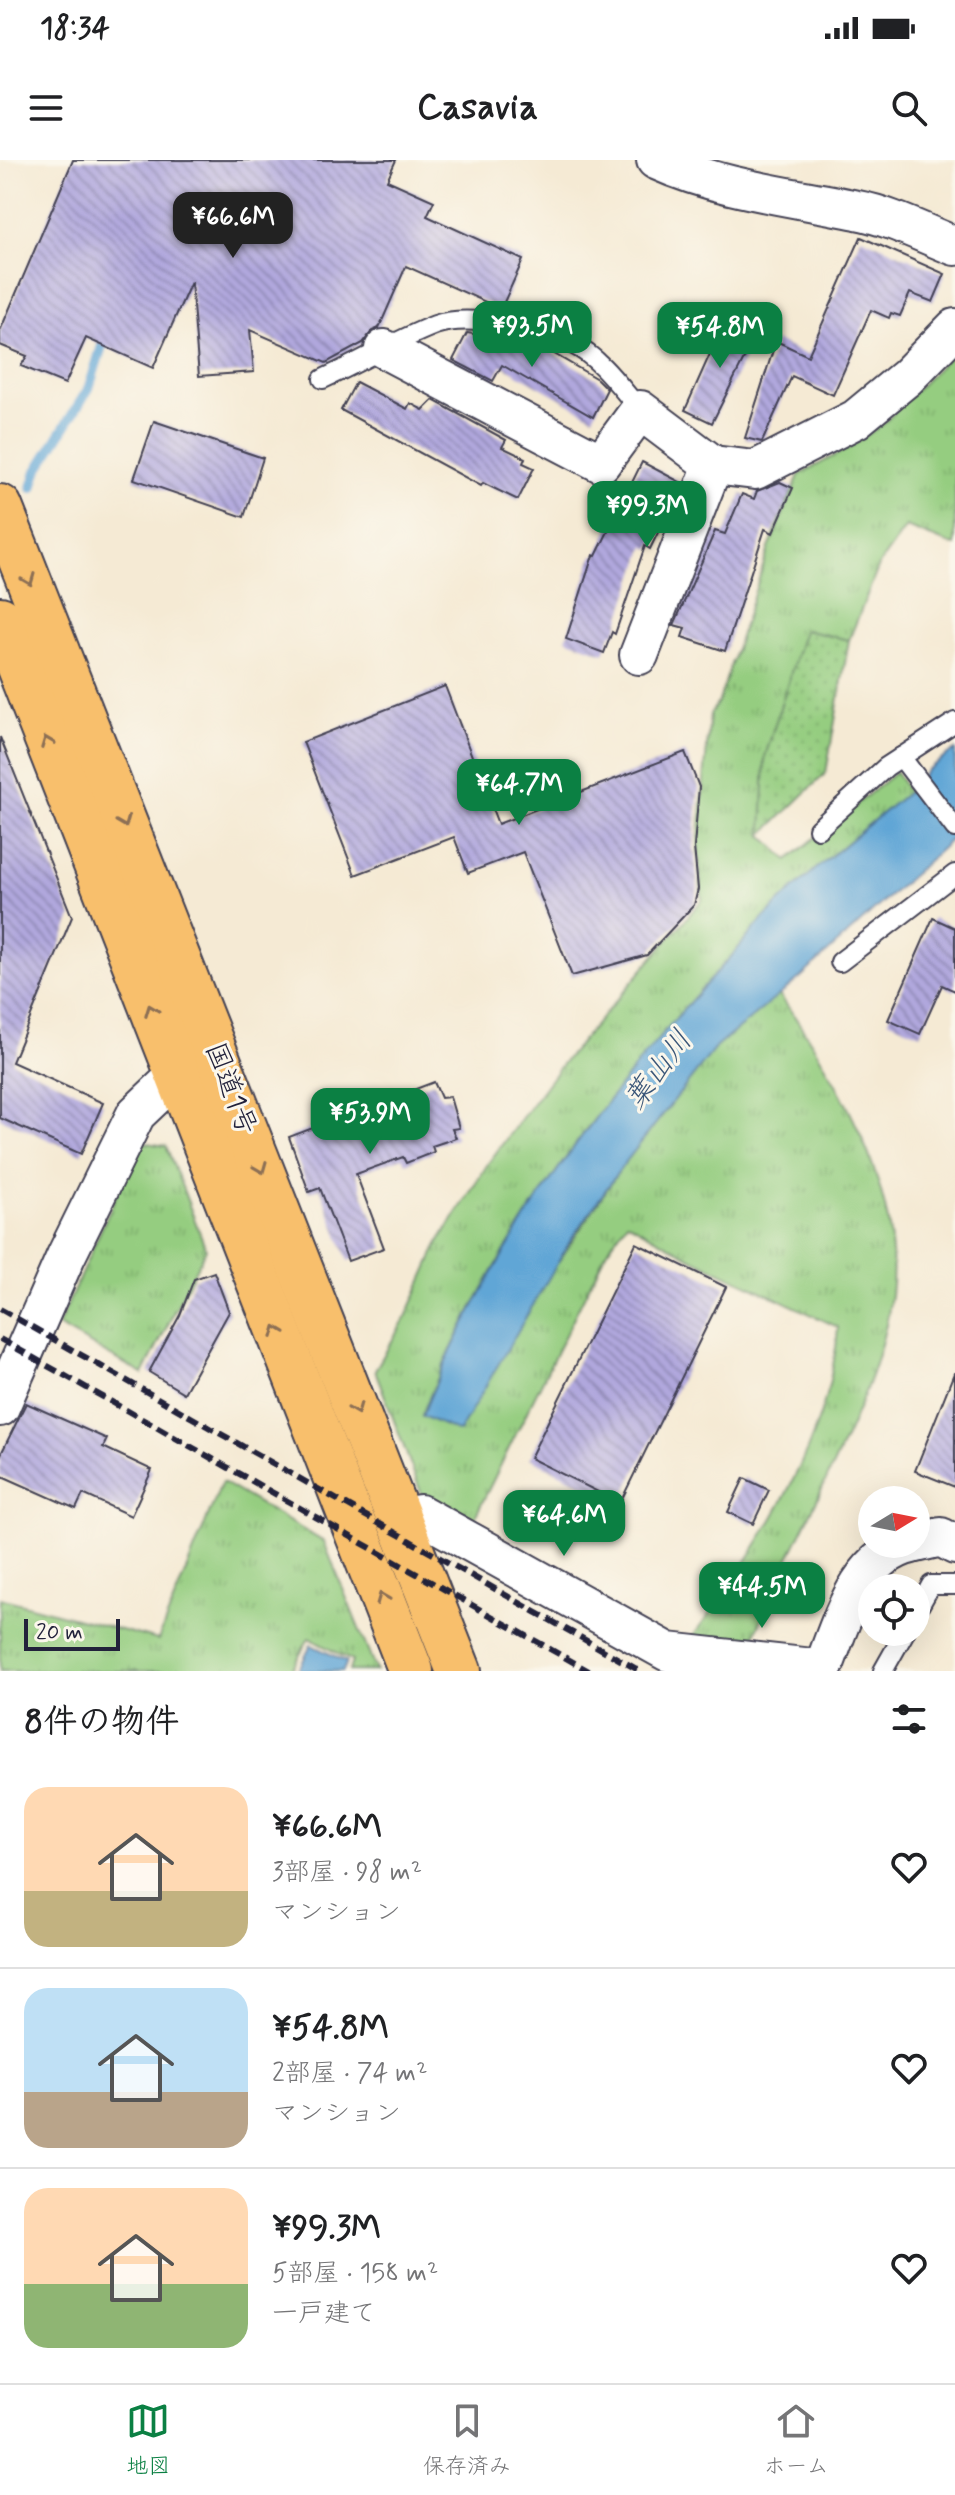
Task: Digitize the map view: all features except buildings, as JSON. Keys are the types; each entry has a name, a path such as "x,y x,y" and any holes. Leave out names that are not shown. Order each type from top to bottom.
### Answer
{"highway":[{"name":"国道1号","path":"0,507 459,1671"},
{"name":"国道1号","path":"0,619 411,1671"}],"street":[{"path":"656,160 687,174 774,196 861,210 955,246"},
{"path":"384,349 601,463 640,410 713,465 755,470 856,419 907,377 955,328"},
{"path":"639,655 713,465"},
{"path":"0,1407 66,1256 136,1114 176,1076 217,1058"},
{"path":"399,1517 420,1514 668,1652 811,1668 860,1581 882,1558"},
{"path":"930,1540 941,1537 955,1545"}],"lane":[{"path":"323,379 438,324 481,321 525,328 574,345 607,371 640,410"},
{"path":"818,829 955,722"},
{"path":"903,760 955,828"},
{"path":"840,962 955,874"},
{"path":"930,1587 955,1585"},
{"path":"883,1671 897,1646"}],"green space":[{"path":"955,350 955,546 906,527 880,563 849,640 807,631 762,835 788,860 896,772 908,792 762,920 637,1065 554,1174 516,1232 481,1291 422,1415 459,1431 541,1288 621,1168 716,1047 779,994 843,1098 876,1176 887,1216 892,1256 891,1295 881,1345 864,1395 752,1644 691,1639 741,1569 787,1493 821,1411 832,1369 838,1327 691,1258 627,1222 606,1252 472,1523 422,1495 375,1370 407,1315 439,1242 489,1162 562,1064 702,900 698,846 710,714 719,701 769,548 799,475 849,448 884,423"},
{"path":"804,630 849,640 826,773 762,835 765,757"},
{"path":"140,1142 166,1146 206,1249 143,1374 58,1326"},
{"path":"222,1482 324,1542 376,1671 349,1671 352,1661 309,1638 291,1671 0,1671 0,1598 158,1640"}],"water":[{"name":"葉山川","path":"955,750 955,836 801,977 716,1047 621,1168 572,1238 459,1432 422,1416 481,1292 516,1233 594,1119 637,1065 783,899 908,792 928,769"},
{"path":"311,1645 347,1662 343,1671 298,1671"}],"waterway":[{"path":"32,488 37,471 89,388 106,333"}],"railway":[{"path":"0,1309 640,1671"},
{"path":"0,1339 589,1671"}]}
